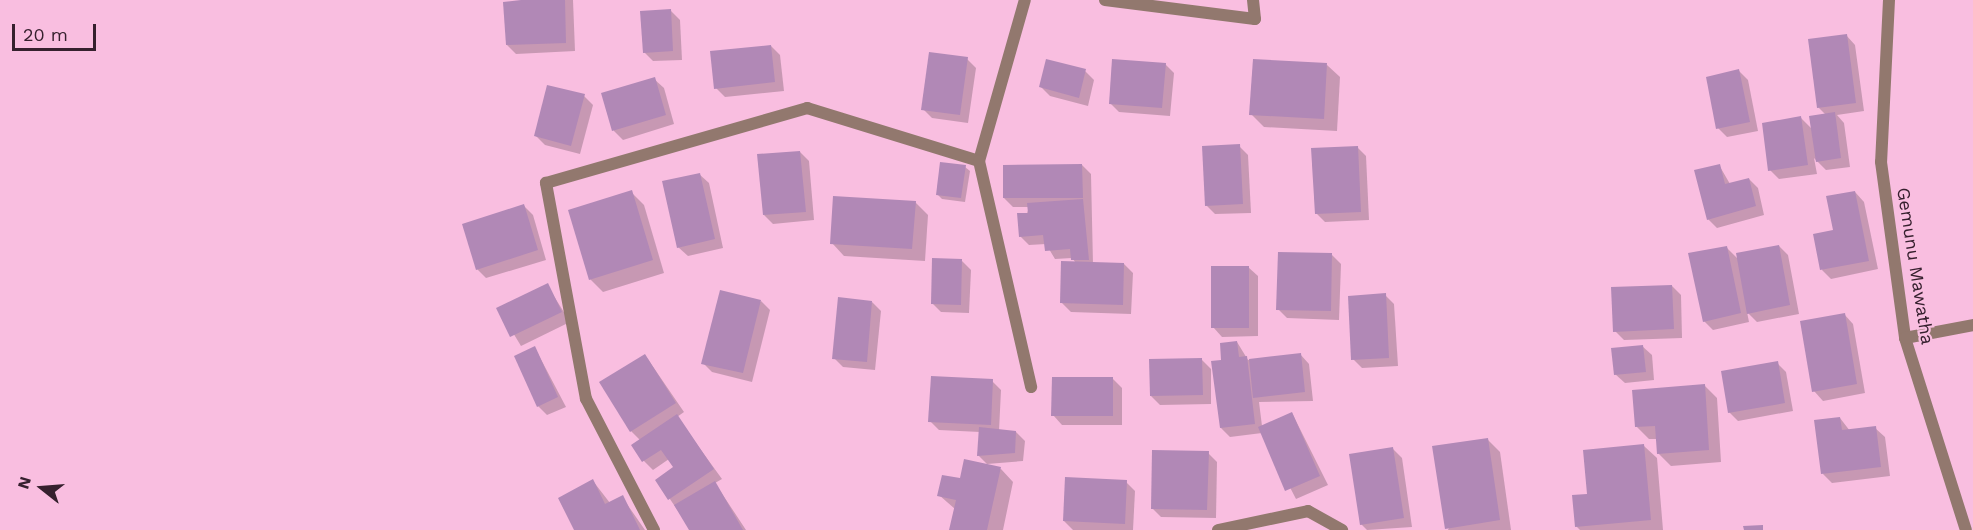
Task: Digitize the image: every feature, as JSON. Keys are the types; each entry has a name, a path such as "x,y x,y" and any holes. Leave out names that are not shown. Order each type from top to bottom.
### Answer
{"street":[{"path":"1025,0 979,161 1031,387"},
{"path":"1105,0 1255,19 1253,0"},
{"name":"Gemunu Mawatha","path":"1889,0 1881,162 1905,338 1966,530"},
{"path":"654,530 586,399 546,183 807,108 979,161"},
{"path":"1905,338 1973,325"},
{"path":"1218,530 1308,511 1342,530"}],"building":[{"path":"565,0 566,43 506,45 503,2"},
{"path":"671,9 673,51 643,53 640,11"},
{"path":"1847,34 1856,103 1817,108 1808,39"},
{"path":"771,45 775,82 714,89 710,51"},
{"path":"929,52 968,57 960,115 921,110"},
{"path":"1046,59 1086,69 1079,98 1039,87"},
{"path":"1112,59 1166,63 1162,108 1109,104"},
{"path":"1253,59 1327,63 1324,119 1249,115"},
{"path":"1739,69 1750,122 1716,129 1706,77"},
{"path":"655,77 666,115 612,131 601,93"},
{"path":"547,85 585,94 571,146 534,136"},
{"path":"1835,112 1841,158 1816,162 1809,116"},
{"path":"1801,116 1808,165 1768,171 1762,123"},
{"path":"1240,144 1243,204 1205,206 1202,146"},
{"path":"1358,146 1361,212 1315,214 1311,148"},
{"path":"800,151 806,212 763,215 757,154"},
{"path":"940,162 966,165 961,198 936,195"},
{"path":"1082,164 1083,198 1003,198 1003,165"},
{"path":"1720,164 1725,184 1749,178 1756,206 1707,220 1694,170"},
{"path":"700,173 715,239 677,248 662,181"},
{"path":"632,190 653,260 589,280 568,210"},
{"path":"1855,191 1869,261 1820,270 1813,234 1833,230 1826,196"},
{"path":"833,196 916,201 912,249 830,244"},
{"path":"1083,199 1089,260 1071,260 1070,249 1045,251 1043,235 1019,237 1017,213 1028,213 1027,203"},
{"path":"524,204 538,250 476,270 462,224"},
{"path":"1779,245 1790,305 1747,314 1736,253"},
{"path":"1727,246 1741,313 1703,322 1688,253"},
{"path":"1278,252 1332,253 1331,311 1276,310"},
{"path":"932,258 962,259 961,305 931,304"},
{"path":"1061,261 1124,263 1123,305 1060,303"},
{"path":"1211,266 1249,266 1249,328 1211,328"},
{"path":"548,283 562,312 510,337 496,308"},
{"path":"1672,285 1674,329 1613,332 1611,287"},
{"path":"720,290 761,300 743,373 701,364"},
{"path":"1386,293 1389,358 1351,360 1348,296"},
{"path":"838,297 872,301 867,362 832,359"},
{"path":"1845,313 1857,384 1812,392 1800,321"},
{"path":"1237,341 1239,357 1247,356 1255,424 1220,428 1211,361 1221,360 1220,343"},
{"path":"1643,345 1646,372 1614,375 1611,348"},
{"path":"535,346 558,397 537,407 514,356"},
{"path":"1301,353 1305,392 1253,398 1249,359"},
{"path":"645,354 676,403 630,432 599,382"},
{"path":"1202,358 1203,395 1150,396 1149,359"},
{"path":"1778,361 1785,403 1728,413 1721,371"},
{"path":"931,376 993,379 991,425 928,422"},
{"path":"1052,377 1113,377 1113,416 1051,416"},
{"path":"1705,384 1709,450 1657,454 1655,426 1635,427 1632,390"},
{"path":"1292,412 1320,476 1285,491 1258,427"},
{"path":"677,414 714,469 668,500 655,480 673,467 661,450 642,462 631,445"},
{"path":"1840,417 1842,430 1876,426 1881,467 1821,474 1814,420"},
{"path":"979,427 1016,431 1015,453 977,456"},
{"path":"1488,438 1500,520 1445,529 1432,446"},
{"path":"1644,444 1651,520 1575,527 1572,495 1587,494 1583,450"},
{"path":"1393,447 1404,518 1360,525 1349,454"},
{"path":"1152,450 1209,451 1207,510 1151,509"},
{"path":"964,459 1001,467 987,530 949,530 956,500 937,496 942,475 960,478"},
{"path":"1065,477 1127,480 1125,524 1063,521"},
{"path":"593,479 605,504 623,495 640,530 574,530 558,498"},
{"path":"715,481 743,530 689,530 674,505"},
{"path":"1763,525 1763,530 1744,530 1743,526"}]}
